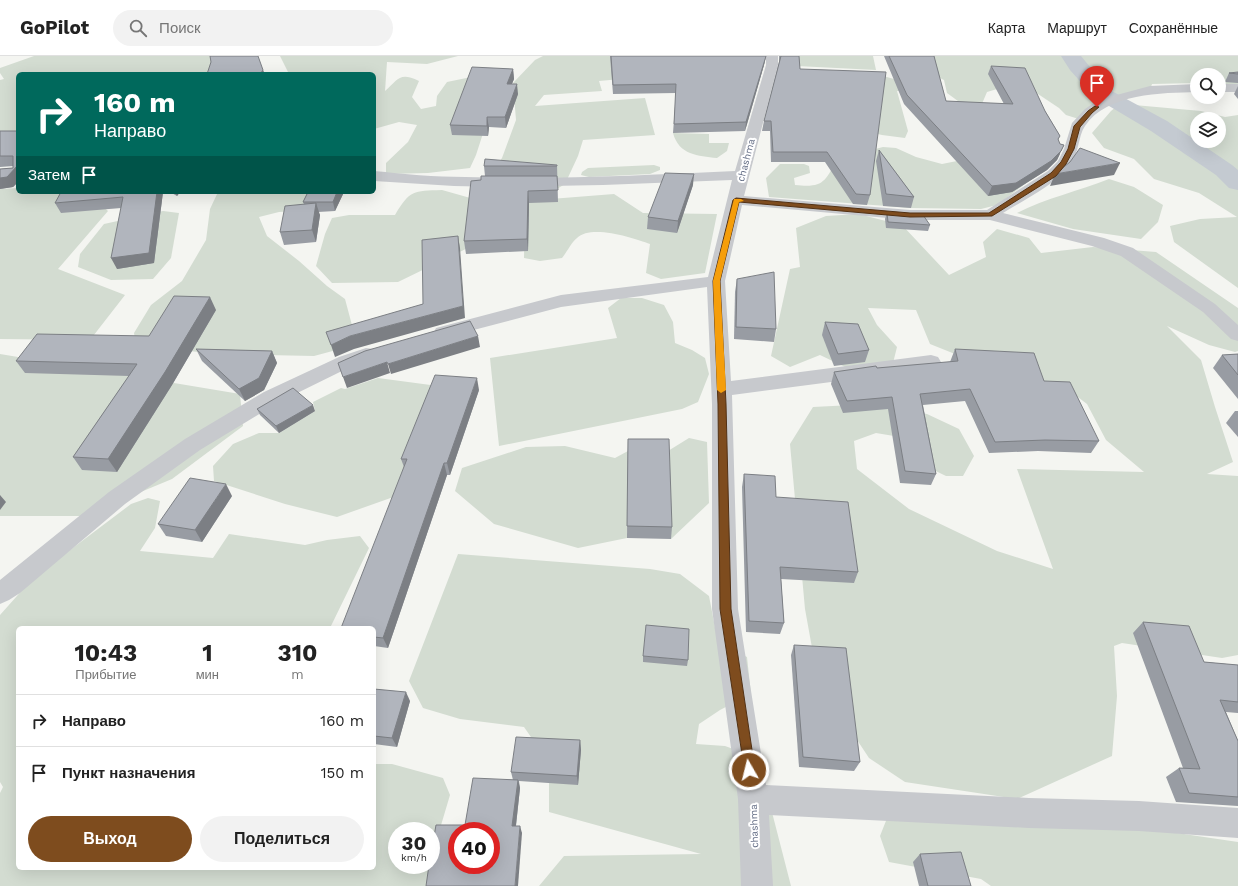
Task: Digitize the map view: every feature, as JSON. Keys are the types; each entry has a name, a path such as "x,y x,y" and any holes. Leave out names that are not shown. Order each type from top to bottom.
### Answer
{"street":[{"name":"сhashma","path":"757,886 753,799 725,609 721,389 716,281 741,175 772,65 772,56"},
{"path":"990,215 1053,174 1064,163 1071,149 1077,126 1090,112 1103,103 1123,96 1150,90 1190,88"},
{"path":"1226,88 1238,88"},
{"path":"376,176 463,182 522,182 644,180 741,175"},
{"path":"736,200 910,215 990,215 1098,242 1127,252 1209,308 1238,335"},
{"path":"427,336 561,301 716,281"},
{"path":"0,593 11,586 75,530 173,457 276,394 361,355 383,349"},
{"path":"721,389 931,362"},
{"path":"753,799 1029,813 1139,816 1238,823"}],"shaded area":[{"path":"34,56 238,56 230,72 16,72 16,159 0,156 0,80 4,79 0,73 0,68"},
{"path":"280,56 458,56 427,64 387,62 385,91 399,78 407,77 419,81 412,97 421,109 436,106 437,96 447,82 476,76 499,84 476,155 470,168 428,173 386,174 386,163 408,142 417,125 399,122 376,128 376,72 288,72"},
{"path":"543,56 765,56 643,77 599,81 602,91 544,95 535,106 645,98 655,135 583,140 578,156 565,184 552,192 484,185 502,158 516,120 513,83 535,60"},
{"path":"787,56 873,56 876,70 797,66"},
{"path":"904,56 1238,56 1238,84 1226,84 1226,68 1190,68 1190,83 1152,84 1150,90 1123,97 1082,120 1066,115 1059,108 1032,90 1004,87 987,92 981,106 962,104 947,93 944,80 928,72"},
{"path":"876,74 894,79 906,91 897,91 908,131 905,138 882,135 830,123"},
{"path":"1134,105 1205,112 1190,112 1190,148 1226,148 1226,117 1238,115 1238,288 1174,242 1170,226 1200,219 1237,217 1199,193 1154,179 1134,159 1104,148 1092,133 1117,106"},
{"path":"673,133 709,134 709,143 729,143 727,151 717,158 690,153 680,146"},
{"path":"883,147 896,148 916,157 942,164 967,159 1033,178 997,205 981,209 912,208 769,197 766,178 780,164 804,164 809,166 810,173 794,178 795,185 812,185 822,182 826,178 838,159"},
{"path":"654,165 660,167 660,170 650,174 589,177 581,175 582,172 588,168"},
{"path":"1109,179 1134,187 1163,205 1158,222 1141,239 1073,229 1017,213 1039,203"},
{"path":"16,188 16,194 90,194 108,211 58,269 125,295 90,340 0,339 0,189"},
{"path":"442,190 481,201 476,244 398,282 332,283 316,266 325,234 332,218 349,215 395,215 409,196 418,192"},
{"path":"217,194 332,194 294,211 279,212 259,217 267,236 345,299 353,329 340,349 314,356 216,354 136,345 134,333 151,305 182,281 206,240 210,209"},
{"path":"614,194 643,213 717,214 705,273 661,279 646,273 650,244 624,236 602,232 592,232 577,238 562,258 540,261 524,258 525,201"},
{"path":"163,211 179,213 171,258 153,279 111,280 78,267 80,254 104,224"},
{"path":"858,214 902,225 949,275 986,257 983,242 997,229 1029,238 1041,253 1093,247 1156,252 1238,308 1238,351 1235,352 1209,345 1167,326 1201,360 1233,462 1207,474 1238,476 1238,655 1222,658 1122,643 1114,646 1117,696 1112,756 1017,799 905,782 869,758 818,681 805,609 790,444 813,407 872,404 927,414 959,429 974,456 963,476 946,476 915,461 900,437 876,433 854,441 857,469 909,509 997,551 1053,569 1017,469 1144,472 1106,440 1087,404 1066,388 955,354 930,344 916,310 868,308 877,325 897,347 892,367 864,376 820,355 790,367 771,356 790,269 800,267 796,228 826,216"},
{"path":"621,298 642,298 664,305 673,322 675,343 692,350 705,358 709,374 698,402 682,409 499,446 490,358 617,338 608,308"},
{"path":"0,354 240,394 243,426 172,479 83,516 0,516"},
{"path":"378,378 438,386 399,495 337,517 285,504 214,481 213,466 233,444 259,433 279,433 315,411 313,402 341,388 345,389"},
{"path":"689,438 707,442 709,503 671,539 668,451"},
{"path":"565,446 615,458 628,451 627,538 578,548 494,524 455,491 462,468 526,447"},
{"path":"148,498 160,501 155,528 140,551 213,558 229,534 305,545 327,540 360,536 369,548 331,626 16,626 16,870 376,870 376,764 392,764 443,778 450,795 440,829 440,822 388,822 388,874 433,874 431,886 0,886 0,793 3,787 0,782 0,615 33,578 131,504"},
{"path":"458,554 650,569 680,574 709,596 718,643 747,657 751,694 720,710 699,724 696,744 725,746 758,758 791,886 539,886 564,856 701,854 549,812 549,763 524,727 460,719 423,708 409,681"},
{"path":"933,797 1238,842 1238,886 991,886 981,879 889,862 880,836 895,798"}],"building":[{"path":"210,56 258,56 263,70 262,72 208,72 211,62"},
{"path":"611,56 766,56 746,122 674,124 676,84 613,85"},
{"path":"781,56 799,56 800,69 886,72 870,195 856,194 827,152 773,152 771,121 764,121"},
{"path":"889,56 934,56 946,101 1013,104 991,66 1025,68 1045,111 1060,136 1058,139 1060,144 1064,145 1061,151 1051,161 1016,183 992,186 907,95"},
{"path":"472,67 513,69 507,84 517,84 505,117 487,117 487,126 450,125"},
{"path":"0,131 16,131 16,167 7,177 0,178 0,169 13,168 13,156 0,156"},
{"path":"1080,148 1120,163 1055,174 1070,162"},
{"path":"879,150 914,197 886,194"},
{"path":"485,159 557,165 557,166 484,166"},
{"path":"665,173 694,174 678,221 648,217"},
{"path":"481,176 557,176 558,190 528,191 527,239 464,241 471,181 481,180"},
{"path":"60,194 157,194 149,253 111,258 123,197 55,203"},
{"path":"307,194 336,194 333,202 303,202"},
{"path":"316,203 312,230 280,232 285,206"},
{"path":"887,213 923,215 930,225 888,222"},
{"path":"458,236 463,306 350,336 331,345 326,332 423,304 422,240"},
{"path":"774,272 776,329 736,327 737,279"},
{"path":"174,296 210,297 165,372 108,459 73,457 137,364 16,361 37,334 149,336"},
{"path":"470,321 478,336 388,364 387,362 343,377 338,363 365,351"},
{"path":"825,322 858,324 869,350 838,354"},
{"path":"196,349 272,351 259,378 239,389"},
{"path":"955,349 1034,353 1044,381 1070,382 1099,441 1045,440 995,442 970,389 920,394 936,474 905,471 892,397 847,401 834,372 876,366 877,368 958,361"},
{"path":"1238,354 1238,375 1222,355"},
{"path":"435,375 477,378 447,463 444,463 383,638 376,637 376,626 342,626 407,459 401,459"},
{"path":"293,388 313,405 276,426 257,409"},
{"path":"628,439 669,439 672,527 627,526"},
{"path":"744,474 775,476 776,497 848,502 858,572 780,567 784,623 749,621"},
{"path":"190,478 226,484 195,530 158,524"},
{"path":"1143,622 1189,626 1204,662 1238,665 1238,702 1220,700 1238,741 1238,797 1189,793 1179,768 1200,769"},
{"path":"646,625 689,629 688,660 643,656"},
{"path":"794,645 846,648 860,762 803,757"},
{"path":"376,689 406,692 392,738 376,736"},
{"path":"516,737 580,740 577,776 511,772"},
{"path":"473,778 518,780 512,826 520,826 515,886 426,886 428,874 440,874 440,825 448,825 448,874 500,874 500,822 466,822"},
{"path":"961,852 971,886 928,886 920,854"}],"waterway":[{"path":"1071,56 1077,66 1101,93 1159,126 1224,170 1238,183"}],"slow traffic":[{"path":"721,390 716,281 736,200 741,201"}],"route":[{"path":"749,770 725,609 722,404 716,281 736,200 910,215 990,215 1053,174 1064,163 1071,149 1077,126 1097,107"}]}
